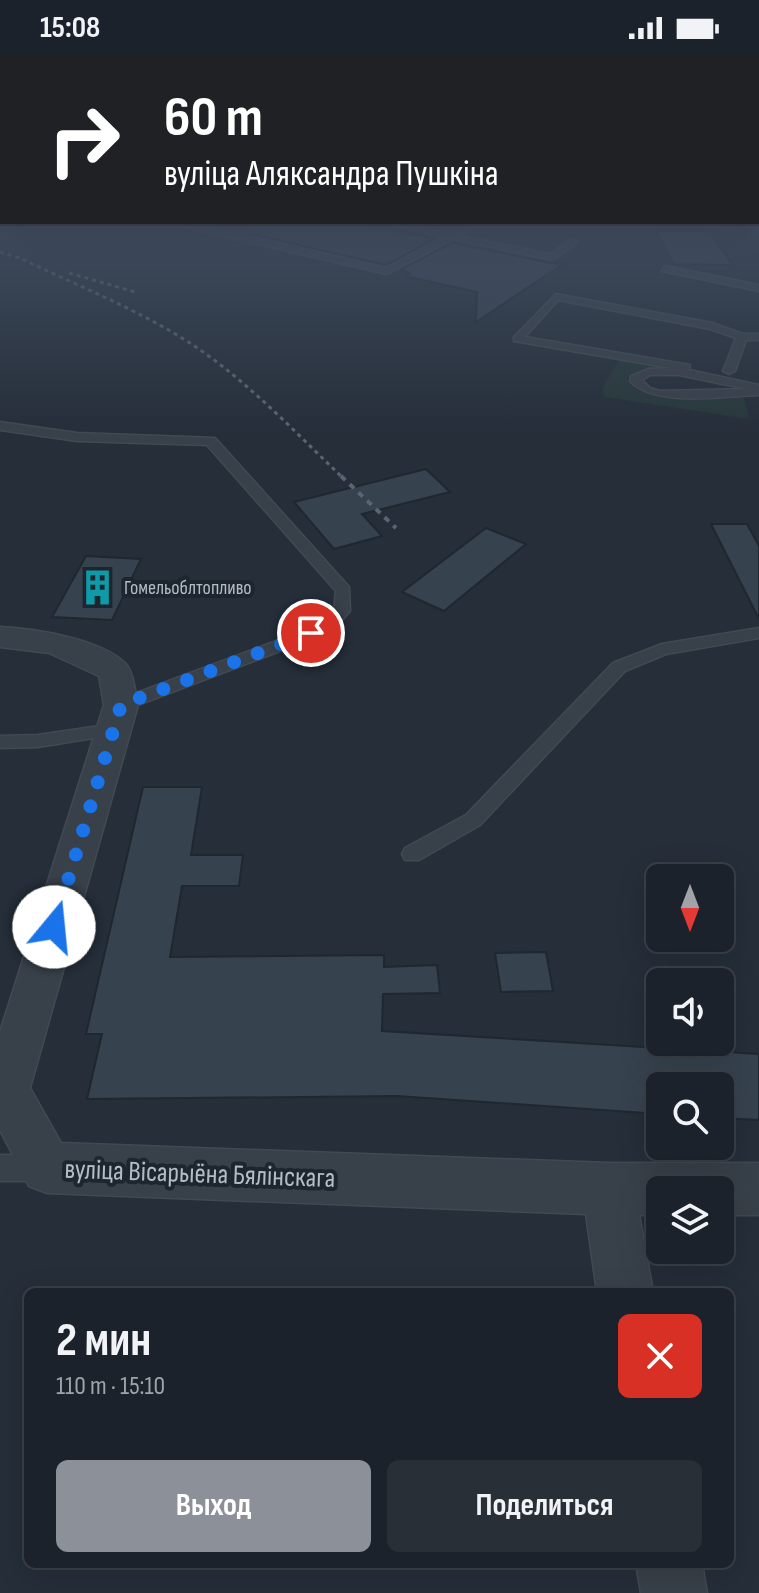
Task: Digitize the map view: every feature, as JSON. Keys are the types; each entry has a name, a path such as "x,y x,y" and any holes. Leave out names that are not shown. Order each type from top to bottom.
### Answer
{"street":[{"path":"7,641 74,650 114,671 117,718"},
{"name":"вуліца Вісарыёна Бялінскага","path":"117,718 10,1038 5,1091 47,1168 608,1189 759,1189"},
{"path":"608,1189 624,1288"},
{"path":"670,1568 674,1593"}],"lane":[{"path":"686,367 518,339 556,297 712,326 742,337 759,337"},
{"path":"729,371 742,337"},
{"path":"665,370 759,390 660,394 646,390 636,381 643,372 665,370"},
{"path":"0,426 77,437 211,441 344,590 342,611 330,624"},
{"path":"0,742 38,741 117,718 311,633"},
{"path":"412,854 473,820 619,667 662,649 759,633"},
{"path":"0,1168 47,1168"}],"shaded area":[{"path":"620,358 696,371 650,369 627,378 647,394 698,400 744,398 749,419 605,397 602,389"}],"building":[{"path":"462,289 526,289 476,322 477,292"},
{"path":"426,469 450,492 362,514 382,536 334,549 294,502"},
{"path":"711,524 747,524 759,546 759,619"},
{"path":"486,528 526,544 444,611 402,592"},
{"name":"Гомельоблтопливо","path":"86,556 141,559 112,620 52,617"},
{"path":"143,787 202,787 191,855 243,855 239,886 182,886 170,957 384,955 384,967 437,965 440,993 383,994 382,1031 646,1047 646,1056 759,1054 759,1120 734,1119 734,1072 646,1072 646,1113 397,1096 87,1099 102,1034 86,1034"},
{"path":"546,952 553,991 501,992 495,953"}],"railway":[{"path":"86,289 162,326 206,354 277,414 343,478"},
{"path":"124,289 135,292"},
{"path":"341,476 396,528"}],"place":[{"name":"Гомельоблтопливо","path":"98,588"}],"route":[{"path":"54,927 121,705 311,633"}]}
